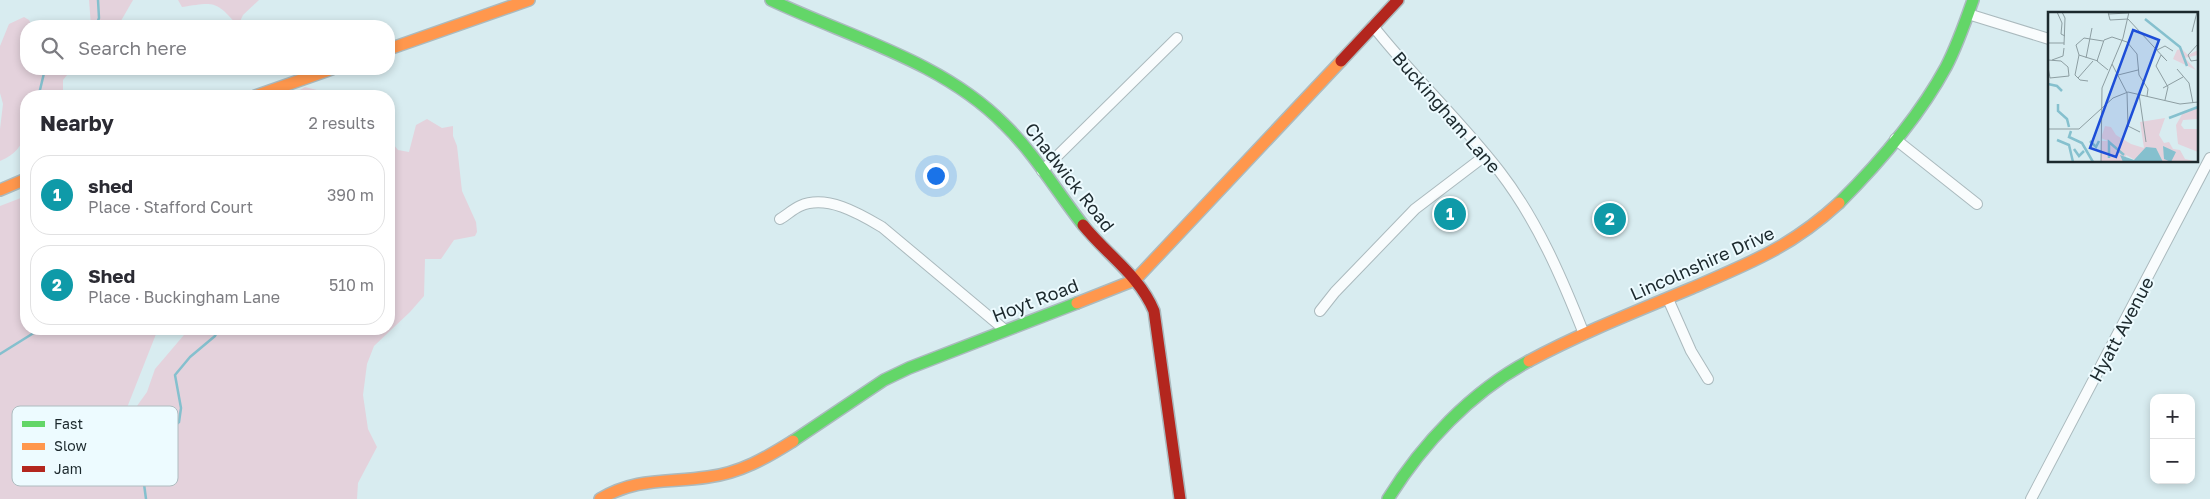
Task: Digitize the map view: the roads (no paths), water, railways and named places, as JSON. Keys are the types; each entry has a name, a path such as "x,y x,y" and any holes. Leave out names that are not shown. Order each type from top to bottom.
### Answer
{"street":[{"path":"395,47 529,0"},
{"name":"Chadwick Road","path":"771,0 923,69 961,90 1003,122 1087,230 1135,280 1149,298 1154,311 1176,498"},
{"name":"Hoyt Road","path":"600,499 628,484 654,479 707,477 748,467 771,455 884,380 1005,330 1051,315 1135,280 1398,0"},
{"name":"Lincolnshire Drive","path":"1388,499 1424,447 1458,412 1505,374 1531,358 1584,334 1750,264 1795,241 1830,213 1848,195 1895,139 1929,94 1945,68 1973,0"},
{"path":"1968,14 2048,40"},
{"name":"Buckingham Lane","path":"1373,26 1396,55 1451,112 1501,173 1534,225 1566,290 1584,334"},
{"path":"1042,171 1177,38"},
{"path":"272,90 315,75"},
{"path":"1895,139 1977,204"},
{"path":"1320,311 1335,292 1415,209 1486,155"},
{"name":"Hyatt Avenue","path":"2031,499 2210,158"},
{"path":"0,190 20,182"},
{"path":"780,219 801,206 816,202 839,206 862,215 882,227 1005,330"},
{"path":"1668,298 1691,351 1708,379"}],"waterway":[{"path":"98,0 98,20"},
{"path":"40,90 44,75"},
{"path":"0,354 30,335"},
{"path":"178,423 181,408 175,375 190,357 216,335"},
{"path":"144,486 146,499"}],"place":[{"name":"shed","path":"1450,214"},
{"name":"Shed","path":"1610,219"}]}
